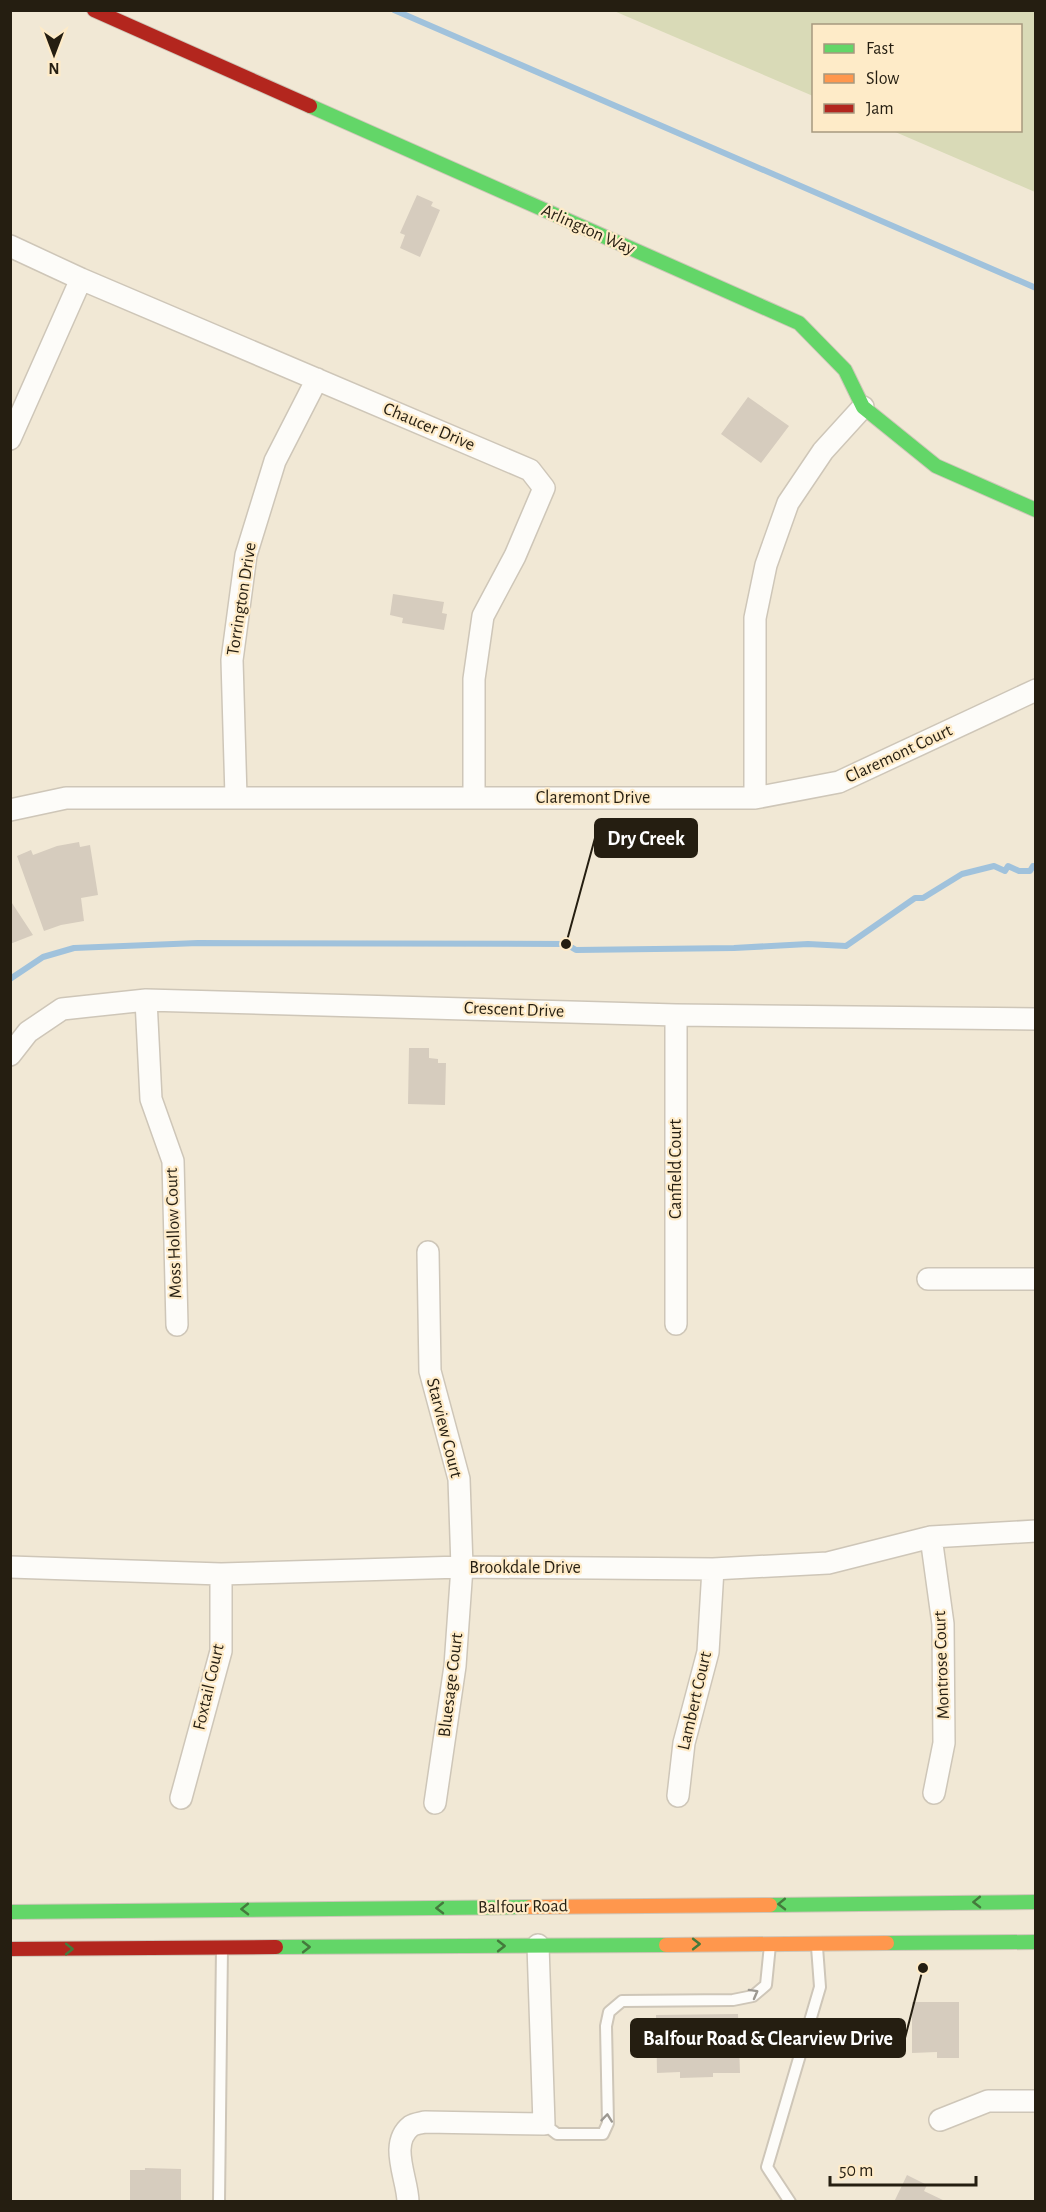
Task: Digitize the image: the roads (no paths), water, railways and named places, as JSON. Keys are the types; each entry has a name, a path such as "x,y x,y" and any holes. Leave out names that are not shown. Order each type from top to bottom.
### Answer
{"main road":[{"name":"Arlington Way","path":"94,10 799,323 846,370 863,406 936,466 1035,510"},
{"name":"Balfour Road","path":"10,1912 1035,1902"},
{"path":"10,1949 1035,1942"}],"street":[{"name":"Chaucer Drive","path":"10,246 81,279 530,471 544,488 515,556 483,616 474,679 474,798"},
{"path":"10,440 81,279"},
{"name":"Torrington Drive","path":"236,797 232,660 246,555 275,461 317,379"},
{"path":"755,798 755,618 766,565 788,503 823,451 863,406"},
{"name":"Claremont Court","path":"755,798 839,782 1035,690"},
{"name":"Claremont Drive","path":"10,810 66,798 755,798"},
{"name":"Crescent Drive","path":"10,1055 28,1032 62,1009 146,1000 676,1015 1035,1019"},
{"name":"Moss Hollow Court","path":"146,1000 151,1099 173,1161 177,1325"},
{"name":"Canfield Court","path":"676,1015 676,1324"},
{"name":"Starview Court","path":"428,1252 430,1371 459,1479 462,1567"},
{"path":"928,1279 1035,1279"},
{"name":"Brookdale Drive","path":"10,1566 221,1574 462,1567 713,1569 828,1563 931,1537 1035,1531"},
{"name":"Montrose Court","path":"931,1537 944,1624 944,1743 934,1793"},
{"name":"Bluesage Court","path":"435,1803 455,1666 462,1567"},
{"name":"Lambert Court","path":"678,1796 684,1743 708,1652 713,1569"},
{"name":"Foxtail Court","path":"181,1798 221,1651 221,1574"},
{"path":"408,2202 408,2189 400,2154 402,2138 411,2126 425,2122 544,2124 538,1945"},
{"path":"940,2120 988,2101 1035,2101"}],"lane":[{"path":"790,2202 767,2167 820,1987 816,1943"},
{"path":"544,2124 557,2134 603,2134 608,2123 606,2026 609,2012 622,2001 733,2000 753,1996 766,1985 770,1944"},
{"path":"219,2202 222,1948"}],"waterway":[{"path":"394,10 1036,288"},
{"path":"10,979 43,957 74,948 198,943 566,944 576,950 734,948 808,944 846,946 915,898 923,898 962,874 994,866 1005,871 1008,866 1019,871 1030,871 1033,866 1036,866"}],"place":[{"name":"Dry Creek","path":"566,944"},
{"name":"Balfour Road & Clearview Drive","path":"923,1968"}]}
